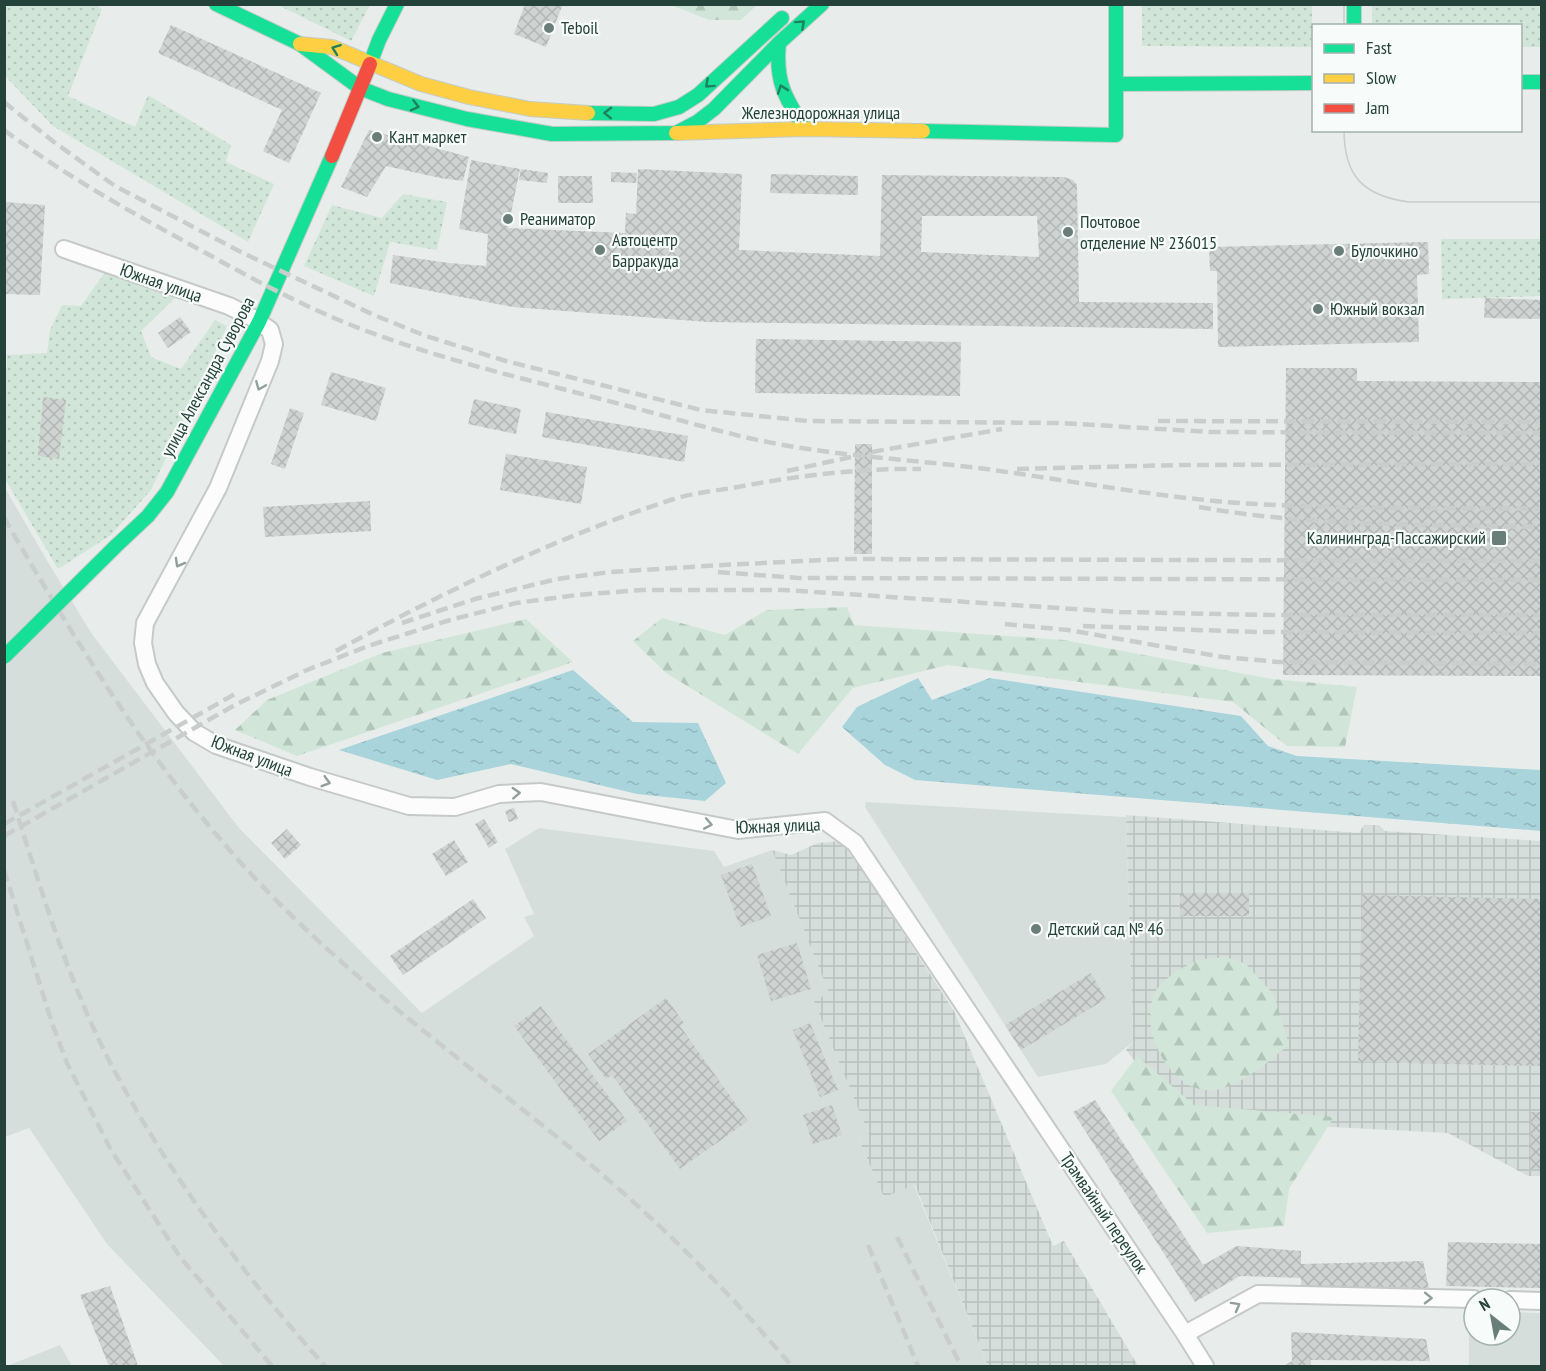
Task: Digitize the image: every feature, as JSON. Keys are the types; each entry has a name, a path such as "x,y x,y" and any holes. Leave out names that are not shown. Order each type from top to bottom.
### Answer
{"main road":[{"name":"Железнодорожная улица","path":"216,4 300,44 360,88 388,99 467,119 552,135 805,129 1116,135 1116,84"},
{"path":"370,64 374,21 382,4"},
{"name":"улица Александра Суворова","path":"4,657 148,516 167,492 265,326 379,40 397,4"},
{"name":"Железнодорожная улица","path":"300,44 332,47 430,87 530,109 575,112 666,112 698,95 796,4"},
{"path":"676,133 697,122 714,109 779,43 822,4"},
{"path":"1116,4 1116,84 1312,83"},
{"path":"1354,4 1354,24"},
{"path":"779,43 776,66 782,93 805,129"},
{"path":"1522,82 1542,82"}],"street":[{"name":"Южная улица","path":"64,249 229,306 265,326 274,344 270,361 218,489 145,623 143,643 151,674 169,703 194,732 216,745 300,774 409,806 455,807 499,794 541,792 738,830 825,821 855,843"},
{"name":"Трамвайный переулок","path":"855,843 1185,1334 1204,1366"},
{"path":"1185,1334 1258,1294 1462,1299"},
{"path":"1522,1300 1542,1301"}],"shaded area":[{"path":"4,486 92,634 239,828 422,1013 534,936 524,917 534,914 505,849 539,828 714,851 724,867 772,850 829,993 815,1001 869,1135 859,1140 884,1197 914,1185 988,1366 224,1366 107,1244 29,1128 5,1137"},
{"name":"Детский сад № 46","path":"866,802 1126,817 1133,1042 1106,1064 1038,1077 865,807"},
{"path":"1126,815 1359,833 1364,825 1379,825 1385,831 1541,841 1541,1176 1528,1176 1448,1133 1180,1119 1126,1050 1133,1042"},
{"path":"841,841 954,1011 1053,1246 1064,1241 1138,1366 988,1366 915,1185 884,1197 859,1140 869,1135 814,1001 829,993 772,850 791,855 818,843"},
{"path":"1522,1312 1541,1313 1541,1366 1469,1366 1469,1347 1522,1347"},
{"path":"60,1345 72,1366 7,1366"}],"green space":[{"path":"5,4 96,5 102,9 68,96 135,127 148,95 231,145 226,162 274,184 248,242 53,126 5,76"},
{"path":"278,5 370,5 351,41"},
{"path":"671,5 757,5 741,20 709,20"},
{"path":"1142,5 1312,5 1312,47 1142,46"},
{"path":"1372,5 1541,5 1541,47 1522,47 1522,24 1372,24"},
{"path":"403,194 447,202 437,250 390,242 374,296 304,266 332,205 382,218"},
{"path":"1441,239 1541,239 1541,296 1442,299"},
{"path":"105,272 175,298 141,331 151,357 181,369 215,320 227,326 151,490 111,535 58,569 5,479 4,369 7,368 7,355 47,353 50,330 62,305 81,306"},
{"path":"847,607 854,625 1064,640 1272,679 1357,687 1345,747 1287,746 1233,702 948,665 853,688 798,754 666,673 633,641 662,618 725,635 767,610"},
{"path":"526,619 573,662 297,756 235,730 267,700 382,653"},
{"path":"1226,957 1246,964 1274,995 1289,1045 1239,1081 1217,1090 1206,1090 1192,1086 1179,1078 1167,1066 1153,1035 1150,1019 1151,1003 1157,989 1181,969 1201,960"},
{"path":"1137,1056 1194,1105 1334,1117 1289,1189 1284,1226 1207,1233 1111,1091"}],"water":[{"path":"573,670 633,722 698,723 726,783 705,801 637,794 511,764 437,780 339,750"},
{"path":"918,678 932,700 990,678 1241,716 1268,746 1297,756 1541,770 1541,831 915,780 885,765 842,727 857,707"}],"building":[{"path":"525,4 563,4 546,47 514,34"},
{"path":"171,25 321,93 289,163 263,151 282,110 158,53"},
{"path":"369,130 469,157 463,181 386,166 367,197 341,187"},
{"path":"471,160 520,169 508,228 625,233 626,213 636,214 638,169 742,174 739,250 880,256 882,175 1064,177 1073,180 1077,185 1079,302 1213,303 1213,329 708,322 513,307 390,283 393,255 486,266 488,234 459,229","holes":["922,216 1037,216 1039,257 921,252"]},
{"path":"521,169 548,173 547,183 519,180"},
{"path":"611,172 637,173 636,183 611,182"},
{"path":"771,174 858,176 858,195 770,193"},
{"path":"558,176 592,176 593,203 558,203"},
{"path":"4,202 45,205 40,295 4,294"},
{"name":"Южный вокзал","path":"1428,242 1429,274 1417,275 1419,342 1218,347 1217,271 1210,271 1209,247"},
{"path":"1485,298 1542,300 1542,319 1484,318"},
{"path":"180,317 191,332 168,348 158,333"},
{"path":"756,339 961,342 960,396 755,393"},
{"path":"1286,368 1357,368 1357,381 1542,382 1542,676 1283,675"},
{"path":"331,372 386,388 376,421 321,405"},
{"path":"43,397 66,400 59,459 38,456"},
{"path":"474,399 521,409 516,434 468,424"},
{"path":"290,408 304,413 285,469 271,464"},
{"path":"546,412 688,436 684,462 542,437"},
{"path":"855,444 872,444 872,554 854,554"},
{"path":"506,454 587,467 581,504 500,490"},
{"path":"370,501 371,531 265,537 263,507"},
{"path":"514,808 518,819 509,822 505,811"},
{"path":"484,819 498,842 489,848 475,824"},
{"path":"287,829 301,845 285,859 271,843"},
{"path":"454,840 468,862 446,876 432,854"},
{"path":"752,864 771,916 740,927 721,875"},
{"path":"1180,893 1249,893 1249,916 1180,916"},
{"path":"1362,895 1542,899 1542,1066 1358,1062"},
{"path":"473,899 486,918 403,975 390,956"},
{"path":"797,943 811,989 771,1001 757,955"},
{"path":"1091,973 1106,999 1021,1050 1005,1025"},
{"path":"666,998 684,1023 680,1026 748,1121 680,1169 612,1075 606,1079 588,1054"},
{"path":"541,1006 627,1121 599,1141 514,1026"},
{"path":"810,1023 838,1090 820,1097 793,1030"},
{"path":"1095,1100 1203,1265 1237,1246 1301,1251 1301,1264 1423,1261 1429,1288 1301,1287 1301,1278 1240,1276 1195,1302 1073,1112"},
{"path":"832,1105 842,1135 813,1144 803,1115"},
{"path":"1531,1112 1542,1112 1542,1169 1530,1169"},
{"path":"1448,1242 1542,1244 1542,1288 1446,1286"},
{"path":"110,1286 138,1366 109,1366 80,1295"},
{"path":"1291,1332 1426,1339 1430,1361 1311,1360 1311,1366 1284,1366 1292,1361"}],"tram line":[{"path":"1344,4 1344,24"},
{"path":"1344,132 1348,160 1353,172 1369,189 1380,195 1409,202 1542,202"}],"railway":[{"path":"4,102 115,186 243,253 374,315 426,336 506,361 701,410 808,421 1062,423 1210,432 1542,433"},
{"path":"4,130 77,180 153,224 266,285 350,325 455,360 753,439 870,457 986,469 1226,502 1344,507 1542,509"},
{"path":"1158,421 1542,422"},
{"path":"872,452 1002,429"},
{"path":"787,471 851,457"},
{"path":"1017,469 1179,465 1542,464"},
{"path":"336,651 501,567 587,530 674,499 703,492 803,476 850,471 921,469"},
{"path":"1199,507 1327,521 1542,527"},
{"path":"4,517 110,692 186,797 241,863 340,961 562,1141 640,1208 723,1290 792,1366"},
{"path":"402,623 475,599 557,579 610,572 723,565 843,559 1542,561"},
{"path":"718,572 799,578 1542,580"},
{"path":"4,836 235,705 307,670 368,646 450,620 516,603 641,590 784,590 1120,612 1270,615 1542,615"},
{"path":"1005,624 1068,630 1223,657 1279,662 1542,664"},
{"path":"1083,626 1256,632 1542,633"},
{"path":"4,824 235,694"},
{"path":"13,801 46,904 83,1005 136,1110 210,1224 266,1297 325,1366"},
{"path":"4,870 52,1023 67,1063 111,1150 180,1257 272,1366"},
{"path":"897,1237 961,1366"},
{"path":"868,1245 918,1366"}],"traffic: fast":[{"path":"216,4 300,44 360,88 388,99 467,119 552,134 676,133 697,122 714,109 779,43 822,4"},
{"path":"370,64 397,4"},
{"path":"923,131 1116,135 1116,4"},
{"path":"1354,4 1354,24"},
{"path":"588,113 654,114 679,107 698,95 782,18"},
{"path":"779,43 779,68 783,89 805,129"},
{"path":"1522,82 1542,82"},
{"path":"1116,84 1312,83"},
{"path":"116,546 148,516 167,492 259,322 332,156"},
{"path":"4,657 116,546"}],"traffic: slow":[{"path":"300,44 332,47 421,84 469,97 530,109 588,113"},
{"path":"676,133 805,129 923,131"}],"traffic: jam":[{"path":"332,156 370,64"}],"place":[{"name":"Teboil","path":"549,28"},
{"name":"Кант маркет","path":"377,137"},
{"name":"Реаниматор","path":"508,219"},
{"name":"Почтовое отделение № 236015","path":"1068,232"},
{"name":"Автоцентр Барракуда","path":"600,250"},
{"name":"Булочкино","path":"1339,251"},
{"name":"Южный вокзал","path":"1318,309"},
{"name":"Калининград-Пассажирский","path":"1499,538"},
{"name":"Детский сад № 46","path":"1036,929"}]}
